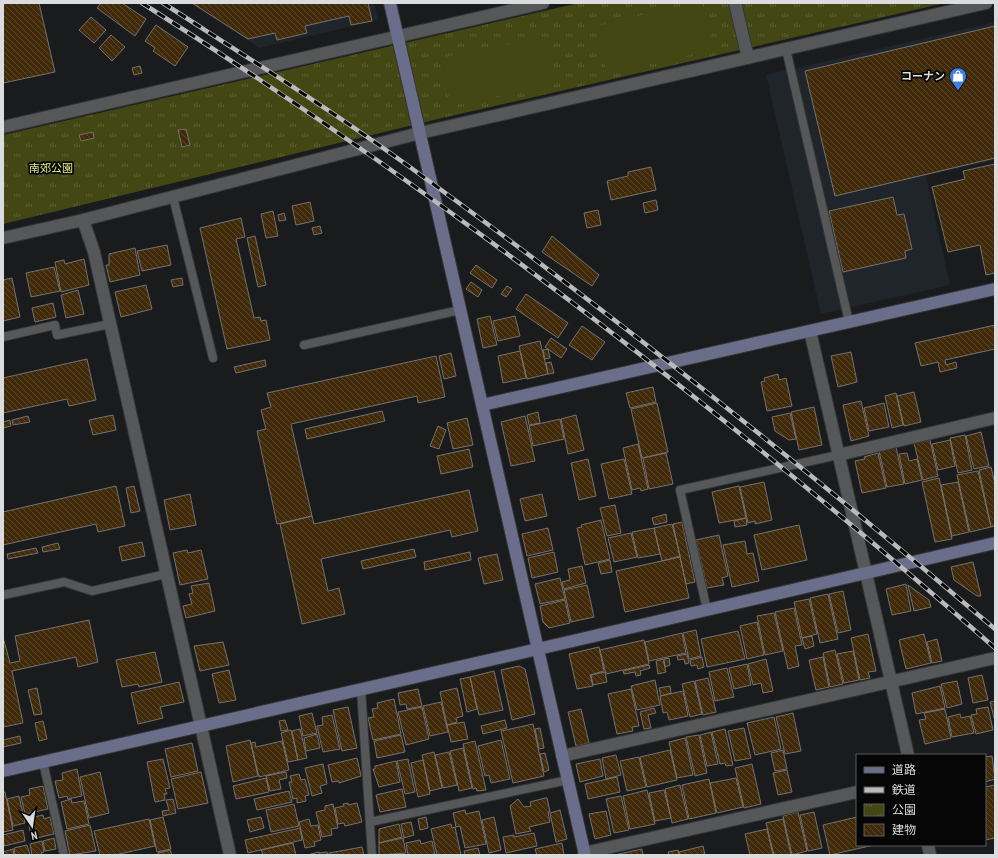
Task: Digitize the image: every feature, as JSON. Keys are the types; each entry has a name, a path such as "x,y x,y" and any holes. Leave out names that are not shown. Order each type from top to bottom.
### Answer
{"street":[{"path":"390,3 585,854 856,792"},
{"path":"3,127 543,3"},
{"path":"735,3 748,58"},
{"path":"3,238 83,220 420,133 986,3"},
{"path":"83,220 94,252 229,855"},
{"path":"482,405 995,289"},
{"path":"810,331 908,754"},
{"path":"838,455 995,418"},
{"path":"3,771 995,543"},
{"path":"562,756 995,658"}],"lane":[{"path":"786,49 849,322"},
{"path":"173,196 213,358"},
{"path":"304,345 460,310"},
{"path":"3,337 55,325 57,335 110,324"},
{"path":"707,610 680,490 838,455"},
{"path":"3,595 64,582 92,591 166,574"},
{"path":"361,689 372,855"},
{"path":"42,762 64,855"},
{"path":"370,822 568,780"}],"shaded area":[{"path":"190,3 374,3 378,20 259,48"},
{"path":"995,22 995,160 926,176 950,285 821,314 766,75"}],"green space":[{"name":"南郊公園","path":"579,3 945,3 442,118 3,224 3,135"},
{"path":"692,3 702,3 714,49 607,74 598,26"},
{"path":"547,37 557,84 451,106 441,58"}],"building":[{"path":"3,3 39,3 55,72 3,83"},
{"path":"101,3 122,3 146,19 135,36 97,8"},
{"path":"192,3 368,3 372,21 351,25 349,16 305,26 307,33 277,40 275,33 248,39"},
{"path":"91,17 106,30 94,43 79,30"},
{"path":"156,25 188,47 175,66 153,51 155,48 145,41"},
{"path":"995,26 995,158 835,196 805,71"},
{"path":"111,35 125,47 112,61 99,48"},
{"path":"140,66 142,73 134,75 132,68"},
{"path":"186,129 190,145 182,147 178,130"},
{"path":"93,132 94,138 81,141 79,135"},
{"path":"995,164 995,273 986,275 980,245 948,252 932,187 965,179 963,171"},
{"path":"651,167 656,190 611,200 607,181 628,176 628,172"},
{"path":"893,197 897,215 904,214 912,249 905,251 906,258 843,272 829,211"},
{"path":"656,200 658,210 645,213 643,203"},
{"path":"310,202 314,221 296,225 292,206"},
{"path":"598,210 601,225 587,228 584,213"},
{"path":"273,211 278,236 266,238 261,214"},
{"path":"284,213 286,220 279,221 278,215"},
{"path":"241,218 245,237 236,239 254,318 260,317 261,321 266,320 270,340 227,349 200,228"},
{"path":"320,226 322,233 314,235 312,228"},
{"path":"255,236 266,285 258,287 247,238"},
{"path":"552,236 599,275 592,286 542,252"},
{"path":"167,245 171,265 142,271 137,251"},
{"path":"135,248 140,275 110,282 106,265 109,265 109,254"},
{"path":"84,259 89,285 61,292 55,262 64,260 65,264"},
{"path":"476,265 497,280 492,288 470,273"},
{"path":"54,267 60,291 31,297 26,273"},
{"path":"12,278 20,317 3,321 3,280"},
{"path":"182,278 183,285 173,287 171,280"},
{"path":"471,282 482,290 478,297 466,289"},
{"path":"146,285 152,309 121,317 115,292"},
{"path":"507,286 512,289 506,297 501,294"},
{"path":"78,290 84,314 66,318 61,295"},
{"path":"526,294 568,323 558,338 516,309"},
{"path":"53,303 56,317 35,322 32,308"},
{"path":"490,316 497,345 483,348 477,319"},
{"path":"515,316 520,336 498,341 493,321"},
{"path":"995,325 995,349 945,360 946,365 956,362 957,368 940,372 938,362 921,366 915,343"},
{"path":"582,326 605,342 592,360 569,345"},
{"path":"551,338 567,349 561,358 545,347"},
{"path":"540,341 548,374 527,379 519,346"},
{"path":"548,349 550,358 545,359 543,350"},
{"path":"520,351 526,378 503,383 498,356"},
{"path":"851,352 857,382 838,387 831,356"},
{"path":"451,353 456,376 444,379 439,356"},
{"path":"436,356 445,397 418,403 417,396 291,424 312,516 277,524 257,431 266,429 261,410 271,407 267,393"},
{"path":"87,359 96,400 69,406 67,399 3,413 3,378"},
{"path":"265,360 266,366 236,373 234,367"},
{"path":"551,362 554,373 548,374 546,363"},
{"path":"778,374 779,380 786,378 792,406 767,411 761,382 765,381 764,378"},
{"path":"653,387 656,402 630,408 626,393"},
{"path":"914,392 921,422 904,426 897,396"},
{"path":"896,393 903,425 892,428 885,396"},
{"path":"861,401 869,436 851,441 843,405"},
{"path":"657,403 668,452 642,458 631,409"},
{"path":"884,403 889,427 869,431 864,408"},
{"path":"814,407 822,445 799,450 791,412"},
{"path":"382,411 385,421 307,439 305,429"},
{"path":"538,412 540,423 529,425 527,415"},
{"path":"790,413 796,439 789,440 775,431 772,417"},
{"path":"113,415 116,430 93,435 89,420"},
{"path":"576,415 584,450 568,454 561,419"},
{"path":"28,416 30,422 13,425 12,420"},
{"path":"525,416 535,461 511,466 501,422"},
{"path":"467,418 473,445 453,449 447,423"},
{"path":"560,419 564,439 533,446 529,426"},
{"path":"10,420 11,426 3,428 3,422"},
{"path":"438,426 446,430 439,449 430,446"},
{"path":"981,432 989,466 974,469 966,436"},
{"path":"965,435 972,470 958,473 950,438"},
{"path":"930,440 938,476 923,480 914,443"},
{"path":"950,440 955,466 938,470 932,444"},
{"path":"638,444 648,489 641,491 640,488 632,490 623,448"},
{"path":"896,447 904,484 887,487 879,451"},
{"path":"469,449 473,467 441,474 437,456"},
{"path":"666,453 673,484 649,489 643,458"},
{"path":"878,453 886,488 862,493 855,461 865,459 864,457"},
{"path":"907,453 909,461 917,459 922,480 905,484 899,454"},
{"path":"588,459 596,496 579,500 571,463"},
{"path":"624,459 632,494 609,499 601,464"},
{"path":"991,467 995,484 995,526 991,527 979,470"},
{"path":"978,471 991,527 970,532 957,475"},
{"path":"939,478 952,539 935,542 922,482"},
{"path":"764,482 772,520 755,524 755,521 748,523 740,487"},
{"path":"958,482 969,532 952,536 941,485"},
{"path":"116,486 125,526 98,532 96,524 3,545 3,512"},
{"path":"134,486 140,511 131,513 126,488"},
{"path":"739,486 746,518 719,523 712,492"},
{"path":"469,490 478,531 452,537 450,530 321,559 328,591 339,588 345,614 302,624 280,524 312,516 314,524"},
{"path":"190,494 196,525 170,530 164,500"},
{"path":"542,494 547,516 525,521 520,499"},
{"path":"615,505 621,533 607,536 600,508"},
{"path":"666,514 667,522 654,525 652,518"},
{"path":"746,518 747,525 735,527 734,521"},
{"path":"601,520 610,559 585,565 577,528 582,527 581,525"},
{"path":"682,522 695,582 686,584 673,524"},
{"path":"672,524 680,556 662,561 654,528"},
{"path":"799,525 807,560 762,570 754,535"},
{"path":"548,528 553,550 527,556 522,534"},
{"path":"654,528 660,554 638,558 632,532"},
{"path":"631,533 637,557 614,562 608,538"},
{"path":"719,535 728,576 722,578 724,585 707,588 696,540"},
{"path":"745,541 747,554 753,553 759,581 732,587 723,545"},
{"path":"142,542 145,556 122,561 119,547"},
{"path":"58,543 60,549 43,552 42,547"},
{"path":"36,548 38,553 8,559 7,554"},
{"path":"414,549 416,557 363,569 361,561"},
{"path":"187,550 188,553 201,550 208,579 180,585 173,553"},
{"path":"470,552 471,560 425,570 424,562"},
{"path":"554,552 558,572 532,578 528,558"},
{"path":"497,554 503,580 484,584 478,558"},
{"path":"680,557 689,598 625,612 616,571"},
{"path":"610,560 612,572 601,574 598,563"},
{"path":"973,562 981,596 977,596 954,580 951,567"},
{"path":"582,566 586,583 564,589 562,582 570,580 568,569"},
{"path":"560,578 565,599 540,604 535,584"},
{"path":"209,583 215,611 186,618 183,606 192,604 189,594 193,593 191,586"},
{"path":"906,584 911,611 892,615 886,589"},
{"path":"587,585 594,617 571,622 564,590"},
{"path":"908,585 929,600 931,607 914,611"},
{"path":"843,591 851,630 838,633 829,594"},
{"path":"828,594 838,639 820,643 810,598"},
{"path":"809,599 817,634 802,638 794,602"},
{"path":"565,600 570,623 549,628 543,622 540,606"},
{"path":"794,608 802,645 795,646 799,666 788,669 775,612"},
{"path":"774,613 783,651 765,655 757,616"},
{"path":"89,620 98,662 78,667 76,657 12,671 23,723 3,727 3,637 10,663 20,661 15,636"},
{"path":"757,622 764,655 747,659 740,626"},
{"path":"696,630 701,656 689,659 683,633"},
{"path":"738,631 745,659 707,667 701,639"},
{"path":"682,633 686,653 649,661 645,642"},
{"path":"868,634 876,671 868,672 870,678 860,680 851,638"},
{"path":"924,634 931,663 906,669 899,640"},
{"path":"812,636 814,646 805,649 802,638"},
{"path":"937,639 942,661 932,663 927,642"},
{"path":"644,640 649,664 606,674 600,650"},
{"path":"223,642 229,665 200,671 194,646"},
{"path":"599,647 604,671 590,675 593,686 577,689 569,654"},
{"path":"835,650 843,684 830,687 823,653"},
{"path":"853,651 859,680 844,683 837,654"},
{"path":"155,652 162,682 139,687 138,684 122,687 116,660"},
{"path":"687,654 689,663 685,664 684,659 678,660 677,656"},
{"path":"702,657 704,667 698,669 697,665 691,666 690,660"},
{"path":"823,657 829,687 816,690 809,660"},
{"path":"669,658 670,665 665,667 664,659"},
{"path":"663,659 666,672 658,674 656,661"},
{"path":"766,659 773,691 763,693 761,683 753,685 748,664"},
{"path":"747,664 751,685 734,689 729,668"},
{"path":"649,665 650,668 640,671 641,675 636,676 635,672 624,674 623,671"},
{"path":"519,666 525,669 535,714 512,720 501,670"},
{"path":"727,668 734,697 715,701 709,672"},
{"path":"229,670 236,700 219,703 212,674"},
{"path":"494,671 503,710 479,715 470,677"},
{"path":"605,672 607,682 593,685 591,675"},
{"path":"982,675 988,700 973,703 968,678"},
{"path":"470,677 477,709 467,712 460,679"},
{"path":"708,678 716,712 703,715 695,681"},
{"path":"655,680 660,705 637,710 631,686"},
{"path":"694,681 702,714 690,717 682,684"},
{"path":"957,681 962,704 947,708 941,684"},
{"path":"179,682 184,702 160,707 163,718 138,724 131,693"},
{"path":"670,686 671,693 661,696 659,688"},
{"path":"940,686 945,708 916,714 912,693"},
{"path":"37,688 42,714 34,715 28,690"},
{"path":"457,688 463,716 456,718 457,722 447,725 440,692"},
{"path":"418,689 422,706 407,709 406,704 400,705 398,693"},
{"path":"631,689 639,726 632,727 633,731 617,734 608,694"},
{"path":"683,691 688,716 669,720 667,712 663,713 660,696"},
{"path":"394,699 401,734 373,740 368,718 374,717 372,709 378,708 377,703"},
{"path":"995,701 995,718 994,718 990,702"},
{"path":"441,702 448,732 430,736 423,706"},
{"path":"348,707 357,748 342,751 333,710"},
{"path":"422,707 429,739 406,745 398,712"},
{"path":"988,707 993,730 976,734 971,715 977,714 976,709"},
{"path":"654,708 656,713 648,715 651,728 644,729 640,712"},
{"path":"581,709 589,743 576,746 568,712"},
{"path":"945,709 951,738 925,744 919,720 926,719 924,713"},
{"path":"312,713 317,733 303,736 299,716"},
{"path":"793,713 801,751 785,754 776,717"},
{"path":"960,714 961,718 970,716 974,733 952,737 948,717"},
{"path":"332,715 340,749 323,752 317,726 323,725 322,717"},
{"path":"774,717 781,749 755,755 747,723"},
{"path":"285,720 288,730 281,731 279,721"},
{"path":"505,720 507,728 483,734 481,726"},
{"path":"43,721 47,739 39,741 35,723"},
{"path":"464,722 468,739 451,742 447,725"},
{"path":"533,724 544,776 513,783 501,731"},
{"path":"540,728 544,748 539,749 535,729"},
{"path":"744,728 751,758 735,761 728,731"},
{"path":"300,729 307,758 298,760 292,731"},
{"path":"725,729 733,765 726,766 725,763 720,764 712,732"},
{"path":"291,730 298,760 288,762 281,733"},
{"path":"711,732 718,764 707,766 700,735"},
{"path":"317,734 320,748 306,751 304,738"},
{"path":"401,735 405,752 377,758 374,741"},
{"path":"699,735 707,773 695,776 686,737"},
{"path":"20,736 21,743 3,747 3,740"},
{"path":"685,738 693,775 677,778 669,742"},
{"path":"250,740 258,776 233,782 226,746"},
{"path":"501,740 510,779 491,783 489,775 485,776 478,746"},
{"path":"282,741 289,770 259,777 251,743 255,742 256,747"},
{"path":"475,741 486,790 477,791 476,788 473,789 463,744"},
{"path":"192,743 198,771 171,777 165,749"},
{"path":"463,748 472,788 459,791 450,751"},
{"path":"670,750 677,780 647,787 640,757"},
{"path":"783,750 787,769 775,771 771,753"},
{"path":"434,752 442,788 430,791 422,755"},
{"path":"449,752 457,785 443,788 435,755"},
{"path":"545,753 549,770 544,772 540,754"},
{"path":"616,755 621,775 606,779 602,758"},
{"path":"992,756 995,779 986,782 986,757"},
{"path":"639,757 646,787 627,791 620,761"},
{"path":"357,758 361,776 339,783 339,781 332,782 328,765"},
{"path":"163,759 170,788 165,789 167,794 164,794 165,800 155,802 147,762"},
{"path":"408,759 415,792 405,794 397,761"},
{"path":"600,759 603,776 580,782 576,764"},
{"path":"423,760 430,794 418,797 411,763"},
{"path":"396,761 400,782 379,787 373,769 375,769 375,766"},
{"path":"323,764 327,784 320,786 322,793 312,796 305,768"},
{"path":"752,764 761,804 744,808 735,768"},
{"path":"77,769 82,796 68,799 67,796 59,798 55,781 63,780 62,773"},
{"path":"787,770 792,792 778,795 773,773"},
{"path":"100,772 109,813 89,818 80,777"},
{"path":"201,772 208,803 178,809 171,779"},
{"path":"286,772 287,778 279,780 281,789 270,791 266,776"},
{"path":"299,774 301,780 305,779 309,795 305,796 306,801 297,803 297,798 293,799 289,782 292,782 290,776"},
{"path":"617,777 620,792 588,799 585,784"},
{"path":"266,778 269,792 236,799 233,786"},
{"path":"736,778 743,807 717,813 710,783"},
{"path":"709,779 716,813 689,819 682,785"},
{"path":"680,785 688,819 672,823 665,789"},
{"path":"995,785 995,838 986,840 986,787"},
{"path":"43,786 48,809 25,814 21,797 30,795 29,789"},
{"path":"402,789 406,807 380,812 376,795"},
{"path":"647,790 655,824 630,829 623,796"},
{"path":"664,790 671,818 655,821 649,793"},
{"path":"289,791 292,802 257,810 254,799"},
{"path":"3,792 5,792 13,830 3,832"},
{"path":"19,796 25,823 13,826 7,799"},
{"path":"621,796 629,830 614,833 606,799"},
{"path":"547,798 550,812 548,812 550,822 529,827 531,831 516,834 510,806 518,799 524,807 531,806 530,802"},
{"path":"71,799 72,803 84,801 89,824 67,829 61,802"},
{"path":"173,799 176,813 163,816 162,811 169,810 166,800"},
{"path":"348,803 348,805 357,803 362,822 345,826 344,823 338,824 335,808 344,806 343,804"},
{"path":"294,804 299,826 271,832 266,810"},
{"path":"333,804 338,828 331,829 332,835 322,837 316,812 325,810 325,806"},
{"path":"465,810 466,814 479,811 486,844 465,848 460,826 456,827 453,813"},
{"path":"560,810 567,839 556,842 550,813"},
{"path":"606,811 611,835 595,839 589,814"},
{"path":"798,812 807,851 792,855 783,816"},
{"path":"814,812 822,848 808,851 800,815"},
{"path":"43,815 44,819 50,817 54,834 32,839 28,822 35,821 34,817"},
{"path":"163,817 171,849 157,852 150,820"},
{"path":"261,817 264,828 250,832 247,820"},
{"path":"426,817 428,828 420,830 418,819"},
{"path":"494,817 501,850 489,853 482,820"},
{"path":"856,817 856,846 870,846 830,855 823,825"},
{"path":"149,819 155,846 115,855 100,855 94,831"},
{"path":"309,819 311,826 318,825 321,840 314,842 315,846 305,848 299,822"},
{"path":"783,819 791,855 774,855 766,823"},
{"path":"411,822 414,835 404,838 401,824"},
{"path":"399,824 402,837 379,843 379,829"},
{"path":"451,824 452,828 455,827 461,855 437,855 431,829"},
{"path":"90,825 96,851 70,855 65,831"},
{"path":"300,828 302,840 248,853 245,840"},
{"path":"767,829 773,855 750,855 745,834"},
{"path":"23,830 25,841 4,846 3,835"},
{"path":"534,833 537,846 506,853 503,837 514,835 514,837"},
{"path":"54,838 56,849 45,851 43,841"},
{"path":"403,838 406,853 379,855 379,843"},
{"path":"420,840 421,844 432,841 435,855 408,855 406,843"},
{"path":"42,841 44,852 41,853 42,855 32,855 30,844"},
{"path":"293,843 296,855 263,855 261,850"},
{"path":"562,843 564,855 537,855 535,849"},
{"path":"27,845 30,855 15,855 14,848"},
{"path":"703,846 705,855 680,855 679,852"},
{"path":"362,847 364,855 329,855 329,853"},
{"path":"478,848 480,855 465,855 464,851"},
{"path":"13,849 14,855 3,855 3,852"},
{"path":"642,849 643,855 614,855"},
{"path":"170,850 172,855 158,855 158,853"},
{"path":"678,850 679,855 669,855 668,852"},
{"path":"327,852 328,855 307,855"}],"railway":[{"path":"142,3 365,151 474,229 581,309 687,391 791,475 995,648"},
{"path":"163,3 347,123 483,220 706,391 852,509 995,629"}],"place":[{"name":"コーナン","path":"958,91"}]}
